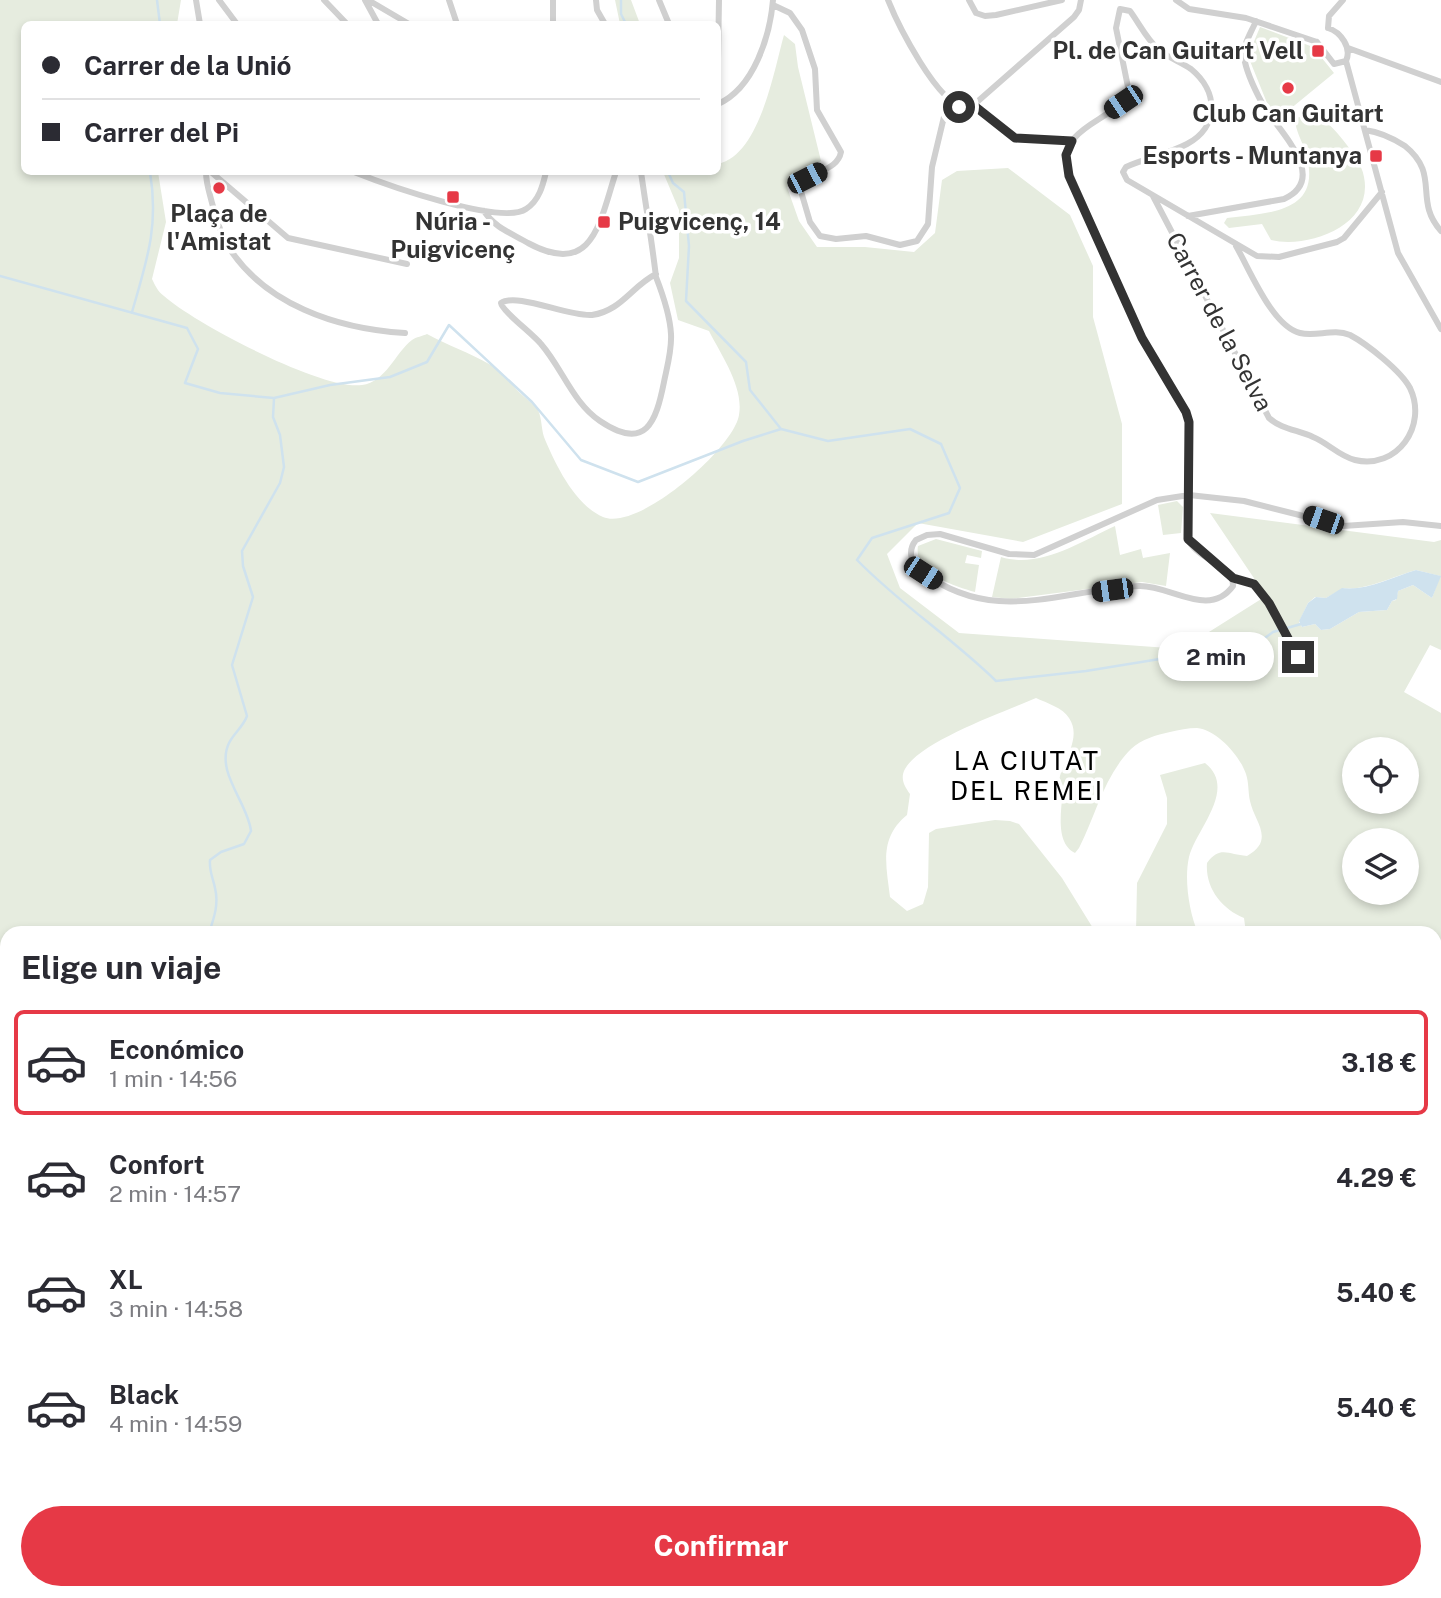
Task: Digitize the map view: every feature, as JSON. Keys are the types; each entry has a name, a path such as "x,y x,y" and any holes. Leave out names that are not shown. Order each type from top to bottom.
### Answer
{"street":[{"path":"195,0 199,21"},
{"path":"219,0 235,21"},
{"path":"324,0 344,21"},
{"path":"367,0 377,21"},
{"path":"367,0 404,21"},
{"path":"449,0 456,21"},
{"path":"553,0 553,21"},
{"path":"596,0 597,10 603,21"},
{"path":"659,0 668,21"},
{"path":"719,0 719,21"},
{"path":"888,0 902,32 948,100 968,106 1015,138 1072,141"},
{"path":"969,0 976,13 988,16 1062,0"},
{"path":"944,120 968,106 1074,17 1080,10 1081,0"},
{"path":"1176,0 1189,9 1256,22 1317,42 1334,64 1346,61"},
{"path":"1328,28 1329,16 1343,0"},
{"path":"721,102 730,97 751,71 772,20 773,3 790,13 802,30 815,69 817,110 841,152 835,164 807,178 800,188 810,222 820,236 836,239 866,236 900,246 921,238 928,225 932,166 948,100"},
{"path":"1298,657 1254,584 1233,578 1188,539 1186,412 1142,338 1069,176 1066,155 1072,141 1084,128 1123,102 1128,94 1128,77 1115,28 1119,10 1129,9 1159,50 1185,65 1200,78 1212,108 1210,124 1199,137 1125,169 1125,178 1257,256 1273,258 1332,244 1344,238 1381,191"},
{"path":"1188,216 1284,199 1293,195 1300,182 1299,156 1263,105 1244,58 1245,48 1256,22"},
{"path":"1317,42 1320,33 1328,28"},
{"path":"1328,28 1336,32 1348,48 1346,61 1398,253 1441,329"},
{"path":"1348,48 1441,82"},
{"path":"1364,130 1392,138 1423,159 1429,175 1431,215 1441,231"},
{"path":"208,175 206,185 226,242 267,288 298,307 339,324 405,333"},
{"path":"213,175 288,238 407,264"},
{"path":"362,175 484,211 511,215 526,209 537,199 545,175"},
{"path":"484,211 504,230 542,250 563,256 586,244 596,229 615,175"},
{"path":"641,175 656,274 671,335 658,411 651,427 643,432 627,432 614,429 586,409 546,349 503,309 501,303 511,298 563,313 591,315 621,303 644,281 656,274"},
{"name":"Carrer de la Selva","path":"1152,195 1269,418 1315,437 1354,460 1375,461 1394,455 1404,445 1413,421 1413,398 1405,380 1350,335 1340,332 1305,333 1289,328 1269,305 1235,243"},
{"path":"1233,578 1233,586 1228,592 1218,600 1210,602 1141,586 1005,604 969,596 939,583 918,569 911,557 912,546 916,540 937,534 1009,554 1034,555 1157,500 1189,495 1244,501 1343,526 1403,522 1441,526"}],"shaded area":[{"path":"0,0 181,0 178,21 21,21 21,175 158,175 166,222 152,279 162,294 202,322 260,353 290,367 344,384 362,385 378,379 412,340 427,334 482,360 498,370 536,407 544,437 575,494 603,517 619,518 638,512 660,500 703,466 721,447 739,415 740,404 735,382 709,331 678,320 670,283 679,258 679,210 664,175 721,175 721,162 745,145 755,128 770,89 784,35 795,44 821,161 787,187 799,221 817,247 865,247 914,252 935,233 942,180 957,171 1008,168 1070,215 1093,266 1093,317 1122,424 1122,504 1023,542 918,523 887,554 900,588 959,633 1182,649 1266,596 1210,513 1434,542 1441,540 1441,650 1430,645 1404,692 1441,713 1441,926 1245,926 1244,918 1222,903 1212,889 1207,863 1216,854 1225,852 1247,856 1256,850 1260,843 1261,830 1250,801 1246,774 1239,760 1220,739 1197,728 1154,736 1131,749 1107,783 1075,853 1069,849 1062,836 1060,779 1073,740 1073,725 1063,711 1036,698 945,738 914,758 905,769 903,782 910,794 907,815 898,824 888,842 887,874 890,897 907,911 923,904 928,887 929,833 936,829 995,820 1010,821 1019,824 1062,878 1092,926 0,926","holes":["1416,570 1440,576 1432,598 1413,585 1398,591 1396,600 1392,601 1387,610 1359,612 1330,629 1321,630 1315,624 1302,627 1299,622 1308,603 1315,597 1326,598 1344,588 1370,585"]},
{"path":"615,0 631,0 639,21 619,21"},
{"name":"Club Can Guitart","path":"1260,27 1313,47 1334,73 1278,119 1267,103 1248,56"},
{"path":"1315,114 1337,133 1361,167 1364,194 1359,209 1349,221 1335,230 1303,241 1271,240 1262,224 1229,228 1224,223 1227,218 1275,211 1300,199 1307,188 1309,173 1295,118"},
{"path":"1177,501 1183,507 1181,533 1163,535 1158,505"},
{"path":"1115,526 1120,555 1141,549 1143,558 1170,553 1166,586 1142,582 1011,599 992,597 1001,557 1016,560 1045,557"},
{"path":"936,539 982,551 981,558 967,555 965,563 979,565 975,592 937,577 922,564 918,546"},
{"path":"1205,763 1214,773 1217,785 1212,809 1189,857 1187,885 1195,926 1136,926 1137,883 1167,824 1167,798 1160,775"}],"water":[{"path":"1416,570 1441,576 1432,598 1413,585 1398,591 1397,599 1392,601 1387,610 1359,612 1330,629 1321,630 1315,624 1302,627 1299,621 1308,603 1316,597 1326,598 1342,588 1370,585"}],"waterway":[{"path":"157,0 160,21"},
{"path":"621,0 621,14 624,21"},
{"path":"132,312 150,243 153,209 150,175"},
{"path":"669,175 673,183 684,192 689,246 686,301 746,362 750,390 781,429"},
{"path":"0,276 187,328 198,349 185,383 220,393 274,398 330,385 390,377 427,362 449,325 532,402 581,460 638,482 781,429 828,441 910,429 941,444 960,488 949,513 872,538 857,560 996,681 1086,671 1258,643 1273,632 1301,624"},
{"path":"211,926 216,900 210,860 221,852 244,844 251,831 249,820 229,776 226,754 229,743 247,716 232,665 253,597 243,566 242,551 280,483 284,467 280,435 273,417 274,399"}],"place":[{"name":"Pl. de Can Guitart Vell","path":"1318,51"},
{"name":"Club Can Guitart","path":"1288,88"},
{"name":"Esports - Muntanya","path":"1376,156"},
{"name":"Plaça de l'Amistat","path":"219,188"},
{"name":"Núria - Puigvicenç","path":"453,197"},
{"name":"Puigvicenç, 14","path":"604,222"}],"district":[{"name":"LA CIUTAT DEL REMEI","path":"1027,776"}],"route":[{"path":"959,107 972,104 1020,140 1072,141 1066,155 1069,176 1142,338 1188,417 1189,495 1186,533 1190,544 1228,571 1233,578 1254,584 1269,603 1298,657"}]}
